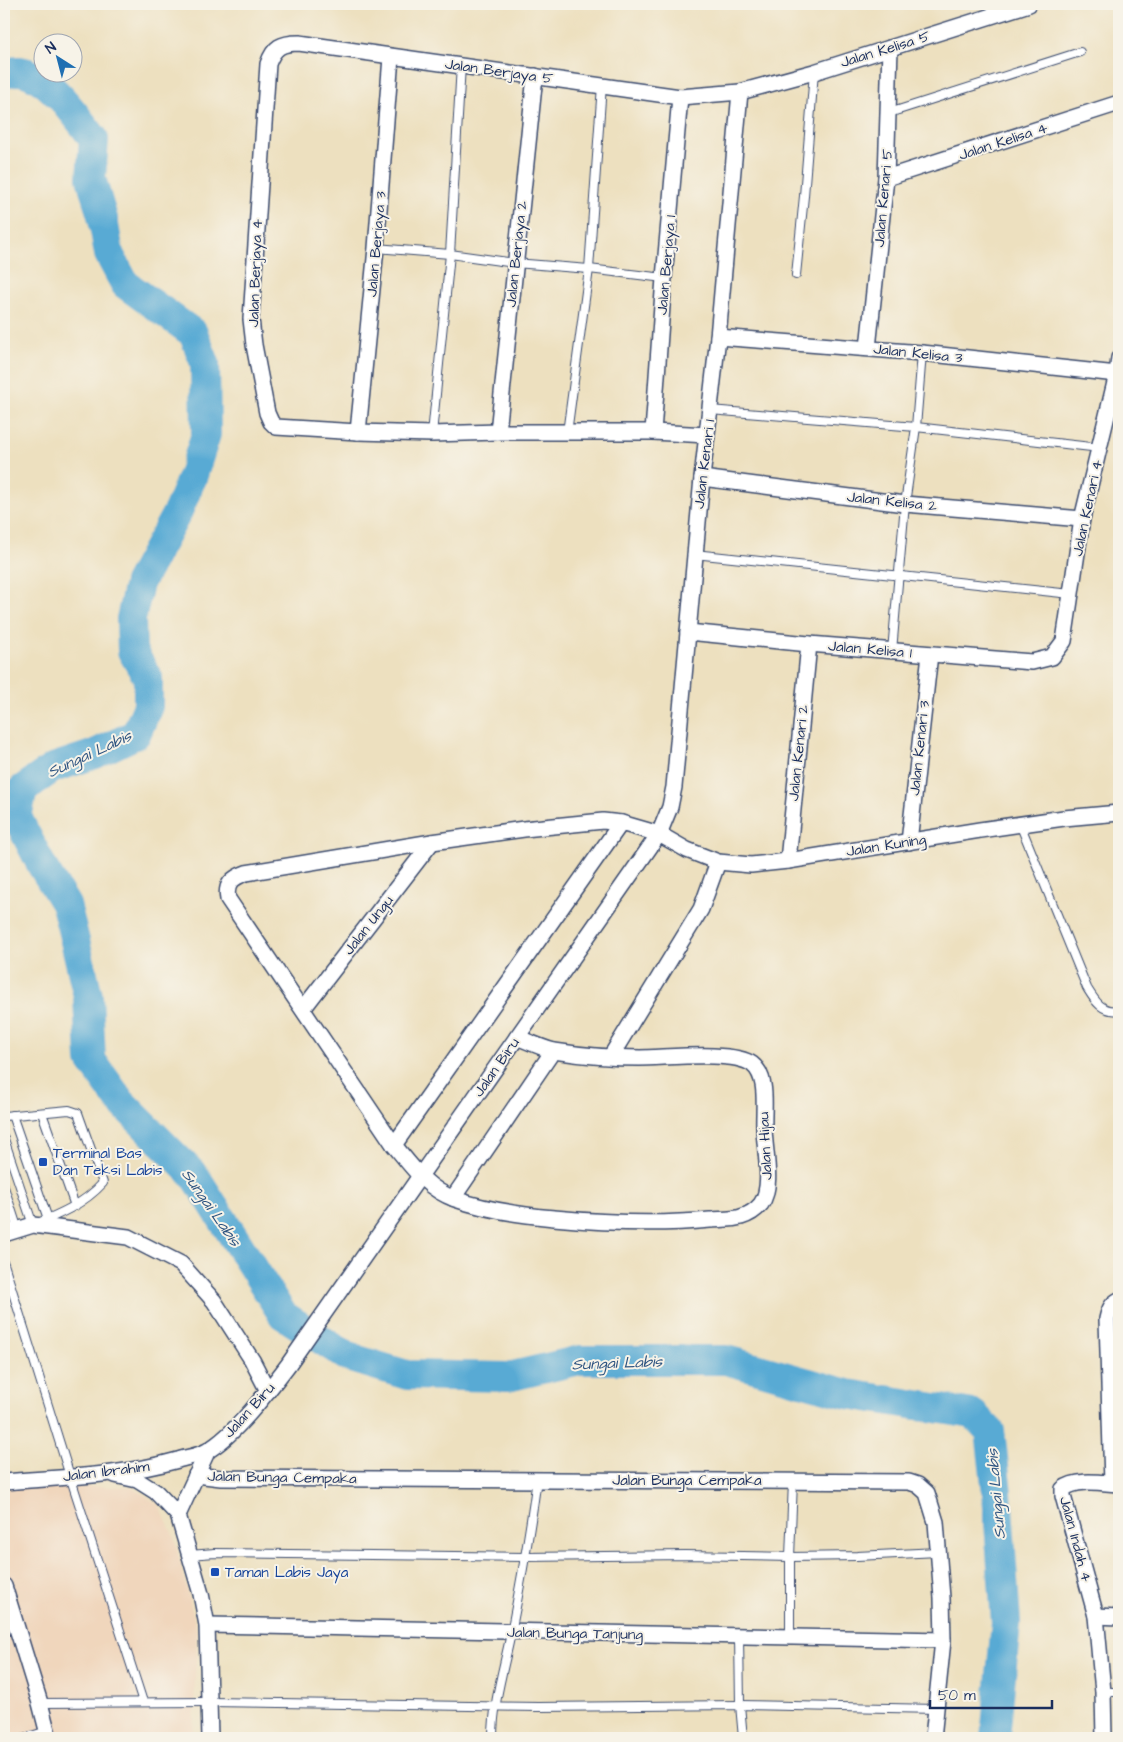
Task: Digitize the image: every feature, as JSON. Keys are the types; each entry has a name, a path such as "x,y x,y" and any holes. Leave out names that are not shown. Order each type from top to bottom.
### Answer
{"street":[{"name":"Jalan Kelisa 5","path":"740,92 814,72 1029,4"},
{"name":"Jalan Berjaya 5","path":"268,64 272,54 278,47 287,43 299,43 680,97 740,92"},
{"name":"Jalan Kenari 5","path":"868,348 886,178 890,48"},
{"name":"Jalan Berjaya 3","path":"358,432 376,248 391,57"},
{"name":"Jalan Berjaya 4","path":"268,64 251,319 267,413 271,422 276,426 285,428 358,432 432,434 654,432 707,435"},
{"name":"Jalan Berjaya 2","path":"498,432 535,76"},
{"name":"Jalan Kenari 1","path":"659,834 670,807 674,787 694,554 718,337 740,92"},
{"name":"Jalan Berjaya 1","path":"654,432 664,278 680,97"},
{"name":"Jalan Kelisa 4","path":"886,178 1119,103"},
{"name":"Jalan Kelisa 3","path":"718,337 922,353 1117,374"},
{"name":"Jalan Kenari 4","path":"1052,657 1064,641 1082,519 1100,448 1119,358"},
{"name":"Jalan Kelisa 2","path":"702,478 905,504 1082,519"},
{"name":"Jalan Kelisa 1","path":"688,632 1032,662 1052,657"},
{"name":"Jalan Kenari 2","path":"788,861 809,644"},
{"name":"Jalan Kenari 3","path":"908,842 930,654"},
{"name":"Jalan Kuning","path":"432,842 524,828 603,821 621,823 659,834 687,850 718,862 751,865 788,861 1020,824 1119,813"},
{"path":"394,1145 621,823"},
{"name":"Jalan Biru","path":"207,1452 225,1438 268,1391 288,1365 659,834"},
{"name":"Jalan Hijau","path":"432,842 246,873 236,876 229,883 227,892 228,899 394,1145 419,1176 433,1188 454,1198 476,1205 516,1213 598,1222 682,1223 740,1217 752,1212 766,1195 768,1180 762,1080 758,1070 752,1065 732,1057 638,1058 553,1051 518,1037"},
{"name":"Jalan Ungu","path":"303,1009 432,842"},
{"path":"611,1056 701,909 718,862"},
{"path":"454,1198 553,1051"},
{"path":"18,1230 128,1237 180,1264 214,1301 252,1360 268,1391"},
{"path":"1116,1484 1107,1319 1113,1303 1119,1300"},
{"path":"178,1515 207,1452"},
{"name":"Jalan Ibrahim","path":"4,1482 107,1473 167,1463 207,1452"},
{"path":"107,1473 136,1480 156,1492 178,1515 201,1594 206,1625 210,1738"},
{"name":"Jalan Bunga Cempaka","path":"196,1475 230,1478 910,1482 918,1485 927,1493 936,1522 943,1640 933,1738"},
{"name":"Jalan Indah 4","path":"1096,1616 1063,1496 1063,1489 1069,1485 1084,1483 1116,1484"},
{"path":"4,1586 48,1735"},
{"path":"1104,1738 1103,1692 1096,1616 1119,1616"},
{"name":"Jalan Bunga Tanjung","path":"206,1625 943,1640"}],"lane":[{"path":"889,113 1080,52"},
{"path":"432,434 450,254 461,65"},
{"path":"796,275 814,72"},
{"path":"567,433 588,269 602,85"},
{"path":"376,248 450,254 515,263 664,278"},
{"path":"892,651 905,504 916,427 922,353"},
{"path":"710,410 916,427 1100,448"},
{"path":"694,554 1071,594"},
{"path":"1020,824 1087,988 1099,1006 1106,1009 1119,1010"},
{"path":"18,1230 48,1219 75,1206 93,1194 103,1183 78,1113 69,1110 8,1116 48,1219"},
{"path":"42,1113 75,1206"},
{"path":"4,1139 18,1230"},
{"path":"4,1187 18,1230"},
{"path":"4,1264 143,1702"},
{"path":"493,1738 495,1706 512,1632 526,1557 537,1479"},
{"path":"790,1637 790,1557 793,1481"},
{"path":"189,1555 214,1553 526,1557 685,1554 790,1557 938,1552"},
{"path":"739,1636 740,1705 743,1738"},
{"path":"1103,1692 1119,1692"},
{"path":"40,1703 209,1702 495,1706 740,1705 937,1710"},
{"path":"25,1738 48,1735"}],"shaded area":[{"path":"4,1486 132,1487 159,1505 174,1537 197,1631 193,1738 4,1738"}],"waterway":[{"name":"Sungai Labis","path":"4,74 19,71 41,80 61,98 94,139 91,178 103,219 109,254 125,284 193,333 205,363 206,434 193,475 178,511 139,583 131,619 132,651 148,678 148,706 136,734 95,754 53,768 23,789 17,817 42,866 66,905 88,996 91,1060 120,1101 195,1176 283,1315 348,1357 407,1375 508,1377 580,1360 726,1360 848,1394 973,1414 990,1431 997,1493 1006,1623 995,1738"}],"place":[{"name":"Terminal Bas Dan Teksi Labis","path":"43,1162"},
{"name":"Taman Labis Jaya","path":"215,1572"}]}
